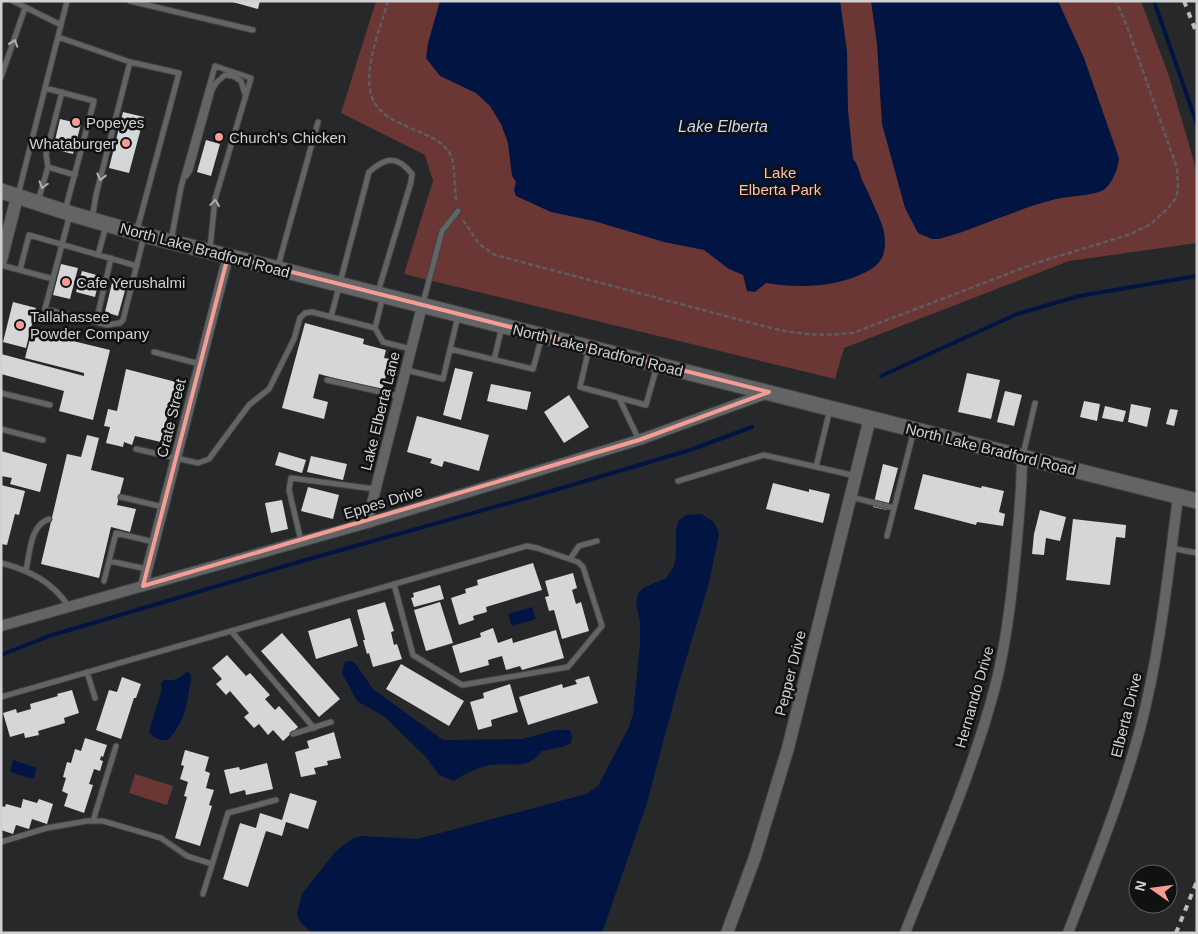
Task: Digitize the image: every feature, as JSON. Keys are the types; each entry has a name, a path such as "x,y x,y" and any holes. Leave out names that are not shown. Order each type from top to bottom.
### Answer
{"main road":[{"name":"North Lake Bradford Road","path":"1,191 140,234 1197,501"}],"street":[{"path":"1,260 17,197"},
{"name":"Crate Street","path":"143,586 228,256"},
{"name":"Lake Elberta Lane","path":"367,523 422,306"},
{"name":"Eppes Drive","path":"1,626 367,523 639,440 769,392"},
{"name":"Pepper Drive","path":"727,933 755,856 788,748 870,418"},
{"name":"Hernando Drive","path":"905,933 981,734 996,683 1006,638 1022,488 1022,458"},
{"name":"Elberta Drive","path":"1068,933 1118,801 1140,728 1160,632 1178,497"}],"lane":[{"path":"13,1 61,25"},
{"path":"17,197 67,1"},
{"path":"130,1 253,30"},
{"path":"1,77 25,8"},
{"path":"45,88 94,101 75,175 62,245 45,309 115,325 123,320 137,266 140,234 179,72 130,62 58,37"},
{"path":"92,220 96,196 130,62"},
{"path":"171,242 183,178 215,66 250,78 215,199 210,252"},
{"path":"183,178 190,170 212,90 216,83 225,75 233,76 241,82 246,95"},
{"path":"38,203 48,167 46,154 62,92"},
{"path":"278,269 318,122"},
{"path":"331,317 369,172 380,162 397,160 406,166 412,174 411,182 380,295 375,328 383,342 411,350"},
{"path":"48,167 75,175"},
{"path":"422,306 442,231 458,211"},
{"path":"98,255 107,224"},
{"path":"20,270 29,236 137,266"},
{"path":"96,322 111,258"},
{"path":"1,265 53,279"},
{"path":"136,449 198,463 209,460 250,405 268,389 294,339 300,318 305,313 312,312 375,328"},
{"path":"406,370 443,378 458,315"},
{"path":"494,360 503,326"},
{"path":"450,349 533,369 542,336"},
{"path":"589,348 580,387 646,405 657,364"},
{"path":"154,352 200,364"},
{"path":"327,380 399,397"},
{"path":"1,393 50,405"},
{"path":"619,398 639,440"},
{"path":"1022,458 1036,403"},
{"path":"816,467 831,408"},
{"path":"1,429 43,440"},
{"path":"887,536 914,430"},
{"path":"678,480 764,455 856,476"},
{"path":"301,542 289,490 291,478 376,489"},
{"path":"121,497 163,507"},
{"path":"850,497 894,508"},
{"path":"26,570 35,530 38,524 49,519"},
{"path":"104,581 116,534 154,542"},
{"path":"570,559 579,546 597,541"},
{"path":"1,697 87,672 231,631 394,584 527,546 578,562 583,567 602,626 568,667 462,685 413,655 394,584"},
{"path":"1172,548 1197,553"},
{"path":"109,561 148,569"},
{"path":"1,563 31,572 63,597 69,607"},
{"path":"231,631 314,728"},
{"path":"87,672 95,698"},
{"path":"293,734 331,722"},
{"path":"93,821 116,746"},
{"path":"203,894 228,813 276,800"},
{"path":"1,842 47,828 103,821 161,838 187,856 212,864"}],"path":[{"path":"388,1 369,68 368,83 372,97 379,109 393,120 440,142 446,149 452,158 454,192 458,211 479,244 495,255 775,329 805,335 828,336 853,333 1036,263 1131,234 1151,224 1169,208 1176,198 1178,189 1177,168 1128,29 1116,1"}],"highlighted area":[{"path":"228,256 769,392 639,440 143,586"}],"green space":[{"name":"Lake Elberta Park","path":"376,1 1141,1 1169,76 1197,172 1197,243 1069,261 844,348 835,379 404,274 433,181 425,155 341,113"},
{"path":"135,774 173,786 167,805 129,793"}],"water":[{"name":"Lake Elberta","path":"440,1 840,1 847,51 848,110 853,159 883,227 885,245 881,259 877,265 867,271 840,282 816,286 766,283 755,292 747,291 743,275 729,269 704,250 664,242 594,221 551,212 516,196 514,190 516,182 512,176 508,143 501,124 490,106 476,93 440,76 426,58 428,43"},
{"path":"871,1 1058,1 1084,58 1119,158 1113,179 1108,186 1095,193 1041,203 939,239 932,239 918,233 905,208 882,124 877,44"},
{"path":"701,514 714,522 719,534 709,583 678,686 647,803 602,933 312,933 301,923 297,915 302,894 336,851 352,839 361,836 418,839 586,794 598,786 629,727 633,714 640,644 640,622 636,603 638,594 643,588 666,578 673,568 676,557 676,529 679,520 686,515"},
{"path":"532,607 536,619 512,626 508,614"},
{"path":"351,661 355,663 373,689 443,740 522,739 556,730 570,730 571,743 542,751 530,761 524,763 490,765 471,771 454,781 439,775 427,758 385,717 357,701 342,673 345,662"},
{"path":"187,672 190,673 191,678 183,718 168,740 155,738 149,732 162,689 161,684 164,680 176,679"},
{"path":"13,760 37,768 33,779 10,772"}],"building":[{"path":"229,1 260,1 258,9"},
{"name":"Whataburger","path":"123,112 144,117 129,173 109,168"},
{"path":"60,119 81,124 73,154 53,149"},
{"path":"206,140 220,144 211,176 197,172"},
{"name":"Cafe Yerushalmi","path":"61,264 78,268 70,299 53,295"},
{"path":"82,271 100,276 95,297 76,292"},
{"path":"113,279 127,283 118,316 105,312"},
{"name":"Tallahassee Powder Company","path":"13,302 36,308 26,348 3,342"},
{"path":"305,323 364,339 363,344 386,350 384,358 390,359 382,391 319,374 313,398 328,402 324,419 282,408"},
{"path":"32,331 110,350 93,420 59,411 64,391 1,374 1,354 84,376 84,373 25,358"},
{"path":"455,368 473,372 461,420 443,415"},
{"path":"126,369 176,382 161,442 135,436 132,445 124,442 123,447 106,443 110,427 104,426 108,409 117,411"},
{"path":"967,373 1000,380 991,419 958,412"},
{"path":"491,384 531,392 527,410 487,401"},
{"path":"1005,391 1022,395 1014,426 997,422"},
{"path":"569,395 589,427 564,443 544,412"},
{"path":"1084,401 1100,404 1097,421 1080,417"},
{"path":"1131,404 1151,408 1147,427 1128,422"},
{"path":"1105,406 1126,411 1123,422 1102,418"},
{"path":"1170,409 1178,410 1174,426 1166,424"},
{"path":"417,416 489,435 479,471 444,461 442,467 430,463 432,459 407,452"},
{"path":"87,435 99,438 91,470 124,478 117,505 136,509 130,532 111,527 99,578 41,564 67,454 81,457"},
{"path":"1,451 47,464 40,492 10,484 12,478 1,476"},
{"path":"279,452 306,460 302,473 275,465"},
{"path":"311,456 347,464 343,480 307,472"},
{"path":"883,464 898,468 887,510 873,507"},
{"path":"923,474 981,488 982,486 1004,491 999,512 1005,514 1003,526 977,522 976,525 914,509"},
{"path":"773,483 809,492 809,489 830,494 823,523 766,509"},
{"path":"1,485 25,491 19,515 15,514 7,545 1,544"},
{"path":"308,487 339,495 333,519 301,511"},
{"path":"282,500 288,529 271,533 265,503"},
{"path":"1040,510 1066,517 1060,541 1046,538 1044,555 1032,554 1034,534"},
{"path":"1073,519 1126,525 1125,538 1116,537 1110,585 1066,580"},
{"path":"533,563 542,590 486,607 487,612 473,616 474,620 459,625 451,598 466,593 465,589 478,585 477,580"},
{"path":"573,573 577,588 572,590 576,604 581,602 589,631 562,639 554,610 549,611 545,597 549,596 545,581"},
{"path":"440,585 444,599 414,607 411,598 414,597 413,593"},
{"path":"385,602 394,631 391,632 394,645 397,644 402,659 373,667 363,640 365,640 357,610"},
{"path":"440,602 453,643 426,651 414,610"},
{"path":"350,618 358,646 316,659 308,631"},
{"path":"493,628 498,643 512,638 513,643 556,630 564,658 522,670 520,666 506,670 502,656 488,660 489,665 460,673 452,646 481,637 480,633"},
{"path":"282,633 340,699 319,717 261,651"},
{"path":"227,655 246,676 250,673 270,695 265,699 275,710 279,706 298,727 283,741 273,730 268,735 259,724 254,728 244,717 249,713 230,691 226,695 216,684 222,679 212,668"},
{"path":"401,664 464,701 449,726 386,689"},
{"path":"589,676 598,703 528,725 519,697 562,684 563,688 577,684 575,680"},
{"path":"122,677 141,684 136,698 134,698 121,739 96,730 109,690 117,692"},
{"path":"510,684 518,712 491,720 492,726 478,730 470,702 484,698 483,693"},
{"path":"72,690 79,713 64,718 65,723 38,731 39,735 25,738 24,733 10,737 3,713 16,709 17,713 31,709 30,704"},
{"path":"334,732 341,758 327,761 328,765 314,768 316,774 301,777 295,752 309,748 307,741"},
{"path":"85,738 107,745 103,757 101,756 100,760 103,761 100,771 94,769 89,784 93,785 84,813 64,806 68,794 62,791 66,778 63,777 67,762 71,763 75,749 81,751"},
{"path":"185,750 209,757 205,771 210,773 206,788 214,790 209,805 212,806 200,846 175,838 187,797 184,796 188,782 180,779 184,766 181,765"},
{"path":"267,763 273,789 246,795 245,790 230,794 224,770 239,767 240,770"},
{"path":"290,793 317,801 308,829 286,822 282,836 266,831 248,887 223,879 240,823 256,828 260,813 282,820"},
{"path":"23,799 37,803 39,799 53,804 47,824 32,819 29,829 16,825 13,834 1,830 1,806 5,807 6,804 21,808"}],"waterway":[{"path":"1154,1 1197,124"},
{"path":"881,376 1017,314 1079,296 1197,276"},
{"path":"1,655 49,636 302,561 690,450 752,427"}],"railway":[{"path":"1184,1 1197,34"},
{"path":"1176,933 1197,881"}],"place":[{"name":"Popeyes","path":"76,122"},
{"name":"Church's Chicken","path":"219,137"},
{"name":"Whataburger","path":"126,143"},
{"name":"Cafe Yerushalmi","path":"66,282"},
{"name":"Tallahassee Powder Company","path":"20,325"}]}
